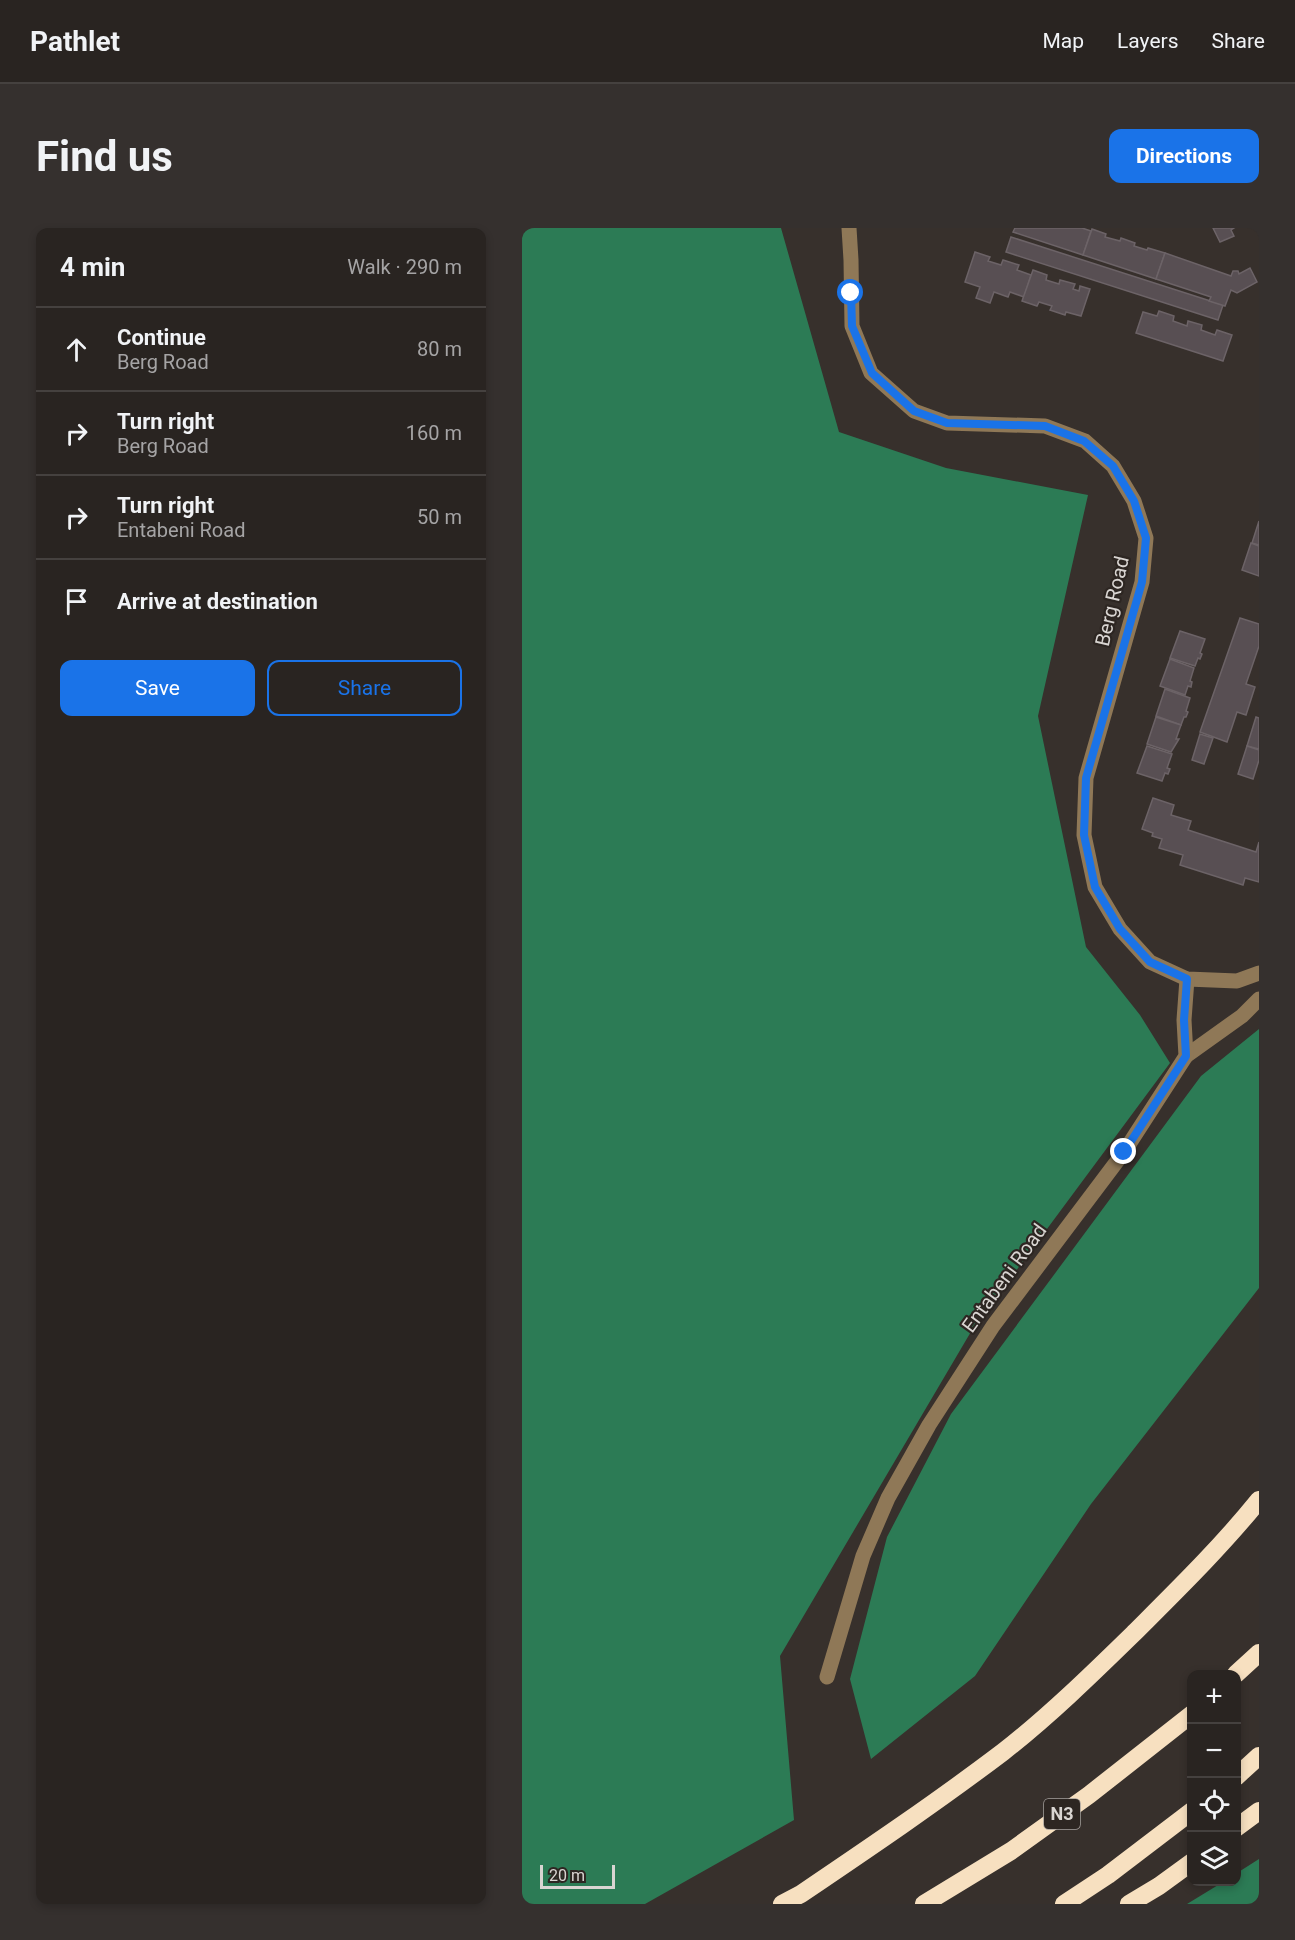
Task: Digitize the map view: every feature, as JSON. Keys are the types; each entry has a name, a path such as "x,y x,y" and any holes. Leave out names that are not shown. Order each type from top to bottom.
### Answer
{"highway":[{"path":"782,1904 801,1894 921,1812 1013,1744 1084,1683 1239,1525 1259,1500"},
{"path":"1240,1670 1259,1653"},
{"name":"N3","path":"924,1904 1011,1851 1187,1718"},
{"path":"1241,1772 1259,1756"},
{"path":"1241,1824 1259,1811"},
{"path":"1064,1904 1108,1875 1187,1814"},
{"path":"1130,1904 1187,1865"}],"street":[{"name":"Berg Road","path":"849,228 852,326 872,373 914,411 947,423 1045,426 1084,441 1113,466 1134,501 1146,538 1142,582 1086,778 1084,835 1095,887 1120,929 1150,962 1187,979"},
{"path":"1186,1056 1184,1020 1187,979 1237,981 1259,973"},
{"path":"1186,1056 1242,1016 1259,999"},
{"name":"Entabeni Road","path":"827,1677 863,1556 888,1498 928,1425 993,1326 1124,1152 1186,1056"}],"green space":[{"path":"522,228 781,228 839,432 946,468 1088,495 1038,716 1086,947 1140,1015 1170,1063 972,1330 780,1656 794,1820 645,1904 522,1904"},
{"path":"1259,1029 1259,1288 1091,1504 975,1676 871,1759 850,1679 887,1537 951,1414 1201,1076"},
{"path":"1259,1859 1259,1904 1187,1904 1216,1886 1241,1886 1241,1870"}],"building":[{"path":"1015,228 1082,228 1091,231 1083,255 1013,232"},
{"path":"1213,228 1234,228 1231,230 1234,236 1220,242"},
{"path":"1092,229 1106,234 1105,237 1120,241 1121,238 1135,243 1134,246 1165,253 1156,279 1083,255"},
{"path":"1011,237 1223,305 1218,320 1006,252"},
{"path":"975,252 990,257 988,261 1001,265 1003,260 1019,265 1017,270 1031,275 1024,297 1010,292 1008,297 994,292 990,303 976,298 980,287 965,282"},
{"path":"1165,253 1231,276 1233,271 1238,271 1239,274 1250,268 1257,282 1237,293 1231,290 1225,306 1209,301 1211,297 1156,279"},
{"path":"1033,270 1047,275 1046,280 1059,284 1060,280 1075,284 1073,289 1079,291 1080,286 1090,289 1081,316 1066,312 1065,315 1050,310 1052,306 1039,302 1037,306 1022,301"},
{"path":"1159,311 1174,316 1173,321 1187,326 1188,321 1202,325 1201,330 1215,335 1217,330 1232,335 1223,361 1136,333 1143,312 1157,316"},
{"path":"1259,521 1259,545 1252,543"},
{"path":"1251,543 1259,546 1259,576 1242,570"},
{"path":"1240,618 1259,624 1259,646 1246,684 1255,687 1246,715 1237,712 1227,742 1200,732"},
{"path":"1180,631 1205,639 1200,653 1202,654 1195,666 1170,658"},
{"path":"1170,659 1194,668 1190,681 1192,682 1191,687 1188,686 1185,695 1160,686"},
{"path":"1165,689 1190,698 1186,711 1188,712 1181,725 1156,716"},
{"path":"1156,717 1181,725 1176,739 1179,739 1171,752 1147,744"},
{"path":"1256,717 1259,718 1259,749 1247,746"},
{"path":"1200,734 1213,738 1204,764 1192,760"},
{"path":"1147,746 1172,754 1167,768 1170,769 1168,774 1165,773 1162,781 1137,773"},
{"path":"1247,746 1259,750 1259,760 1253,779 1238,774"},
{"path":"1153,798 1174,805 1171,815 1191,821 1188,830 1256,852 1259,842 1259,882 1245,878 1243,885 1180,865 1183,855 1159,848 1162,839 1142,829"}],"route":[{"path":"851,293 852,326 872,373 914,411 947,423 1045,426 1084,441 1113,466 1134,501 1146,538 1142,582 1086,778 1084,835 1095,887 1120,929 1150,962 1187,979 1184,1020 1186,1056 1124,1152"}]}
